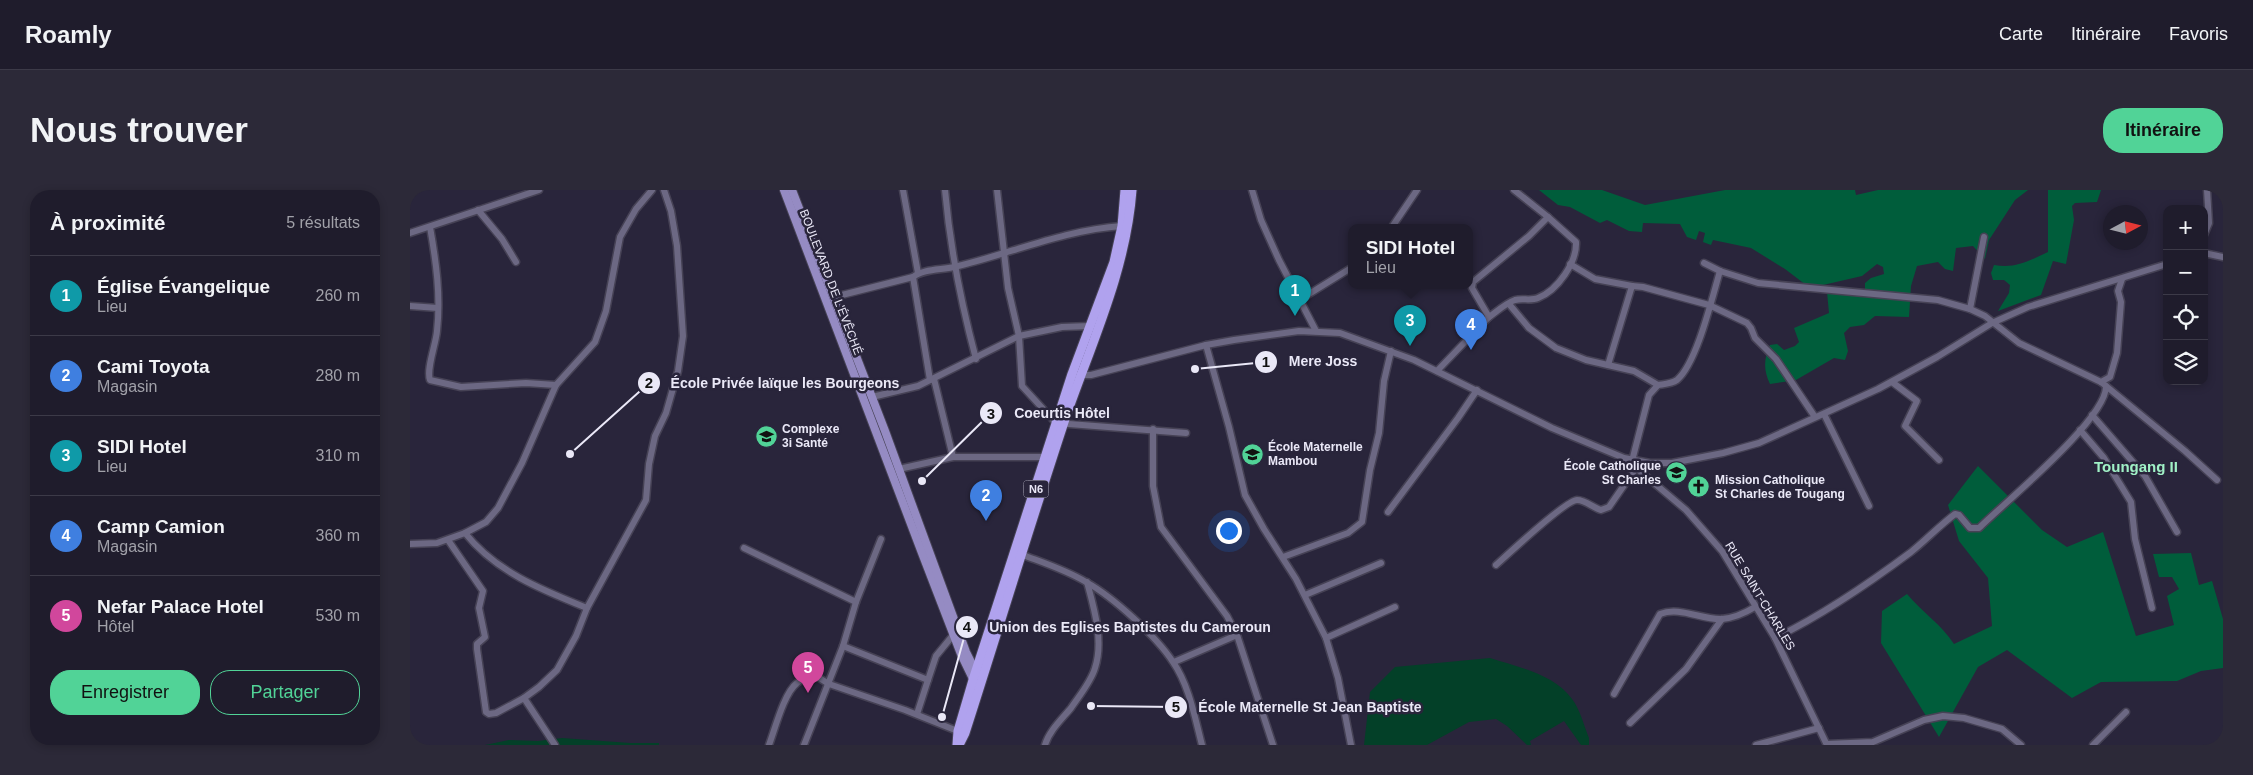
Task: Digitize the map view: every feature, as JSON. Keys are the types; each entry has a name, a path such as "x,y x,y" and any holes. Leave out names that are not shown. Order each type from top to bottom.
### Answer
{"highway":[{"path":"1125,190 1125,228"},
{"path":"1125,228 1132,190"},
{"name":"N6","path":"958,745 1060,424 1125,228"},
{"name":"N6","path":"1019,555 1045,457 1060,424"}],"main road":[{"name":"BOULEVARD DE L'ÉVÊCHÉ","path":"784,190 881,432 954,634 977,681"},
{"name":"BOULEVARD DE L'ÉVÊCHÉ","path":"792,190 872,397 881,432 899,469 925,552 977,681"}],"street":[{"path":"522,190 528,194"},
{"path":"410,233 539,190"},
{"path":"410,544 448,540 486,522 498,508 522,463 556,385 595,342 606,311 620,237 636,209 652,190"},
{"path":"448,540 483,591 479,608 485,637 477,644 477,650 486,712 489,714 496,713 524,698 557,670 576,636 587,608 646,500 649,464 655,436 666,413 678,371 683,336 679,262 671,211 664,190"},
{"path":"903,190 932,379 953,457"},
{"path":"945,190 951,248 963,311 976,358"},
{"path":"997,190 1004,252 1018,336 1022,386 1060,424 1153,429 1186,433"},
{"path":"1252,190 1261,220 1279,260 1316,331"},
{"path":"1394,224 1417,190"},
{"path":"1437,371 1488,317 1515,300 1537,299 1546,294 1559,282 1576,252 1576,242 1514,190"},
{"path":"2207,190 2208,205"},
{"path":"2208,206 2208,225"},
{"path":"478,210 502,239 516,262"},
{"path":"1473,282 1529,236 1548,217"},
{"path":"430,227 436,260 438,308 436,340 428,374 433,382 461,387 526,383 556,385"},
{"path":"834,297 916,275 955,267 1078,231 1125,228"},
{"path":"1970,309 1984,237"},
{"path":"2208,254 2223,257"},
{"path":"1704,263 1720,271 1758,283 1938,300 1970,309 1985,316 2019,343 2103,384 2186,451 2217,480"},
{"path":"1570,264 1595,279 1643,287 1709,305 1747,323 1751,328 1754,338 1776,359 1815,417"},
{"path":"1076,375 1206,345 1299,331 1340,333 1391,351 1437,371 1552,428 1624,458 1632,461 1672,463 1723,453 1759,443 1892,382 1992,323 2028,307 2163,265"},
{"path":"1301,299 1348,270"},
{"path":"1509,304 1529,328 1556,348 1586,360 1634,371 1658,385 1671,383 1678,379 1693,355 1720,271"},
{"path":"2103,384 2110,376 2117,353 2121,302 2118,291 2122,279"},
{"path":"1608,365 1632,286"},
{"path":"1473,289 1488,317"},
{"path":"410,306 438,308"},
{"path":"872,397 918,386 1018,336 1062,327 1093,328"},
{"path":"1206,345 1232,435 1245,495 1305,595 1326,638 1338,678 1352,745"},
{"path":"1283,557 1348,533 1362,522 1370,470 1379,433 1384,382 1391,351"},
{"path":"1892,382 1918,401 1905,426 1939,460"},
{"path":"1775,638 1808,622 1870,581 1912,551 1955,514 1959,515 1970,528 1979,528 2048,465 2080,430 2106,393 2103,384"},
{"path":"1632,461 1649,396 1658,385"},
{"path":"1388,512 1477,390"},
{"path":"1824,414 1869,506"},
{"path":"2092,415 2145,476 2177,532"},
{"path":"1153,429 1153,486 1161,527 1227,616 1237,635 1273,745"},
{"path":"2080,430 2104,458 2131,502 2135,539 2152,608"},
{"path":"899,469 953,457 1045,457"},
{"name":"RUE SAINT-CHARLES","path":"1624,458 1686,510 1722,551 1775,638 1827,745"},
{"path":"1496,566 1524,539 1571,502 1584,502 1602,510 1610,507 1636,468"},
{"path":"465,533 482,553 519,578 587,608"},
{"path":"804,745 829,684 856,602 881,539"},
{"path":"744,548 856,602"},
{"path":"1019,555 1063,570 1087,582 1133,619 1174,662 1182,678 1202,745"},
{"path":"1305,595 1381,564"},
{"path":"1045,745 1051,732 1095,669 1098,651 1095,616 1087,582"},
{"path":"1326,638 1395,607"},
{"path":"1614,694 1660,614 1674,611 1722,619 1740,615 1755,607"},
{"path":"1630,723 1686,669 1722,619"},
{"path":"917,714 936,656 954,634"},
{"path":"1174,662 1237,635"},
{"path":"843,646 928,680"},
{"path":"769,745 786,700 795,684 803,679 816,676 829,684 917,714 962,732"},
{"path":"524,698 555,745"},
{"path":"2093,745 2126,712"},
{"path":"1827,745 1873,742 1924,720 1943,716 1964,718 2002,729 2021,745"},
{"path":"1756,745 1819,728"},
{"path":"1873,742 1883,745"}],"green space":[{"path":"1539,190 1602,190 1645,205 1725,190 1855,190 1856,195 1878,190 2028,190 2015,200 1989,240 1985,259 1973,246 1956,248 1953,271 1945,269 1938,262 1917,266 1911,286 1909,317 1875,316 1864,325 1850,327 1844,333 1848,351 1845,360 1834,358 1796,380 1770,384 1765,364 1770,345 1777,344 1784,350 1795,346 1799,342 1794,328 1829,313 1827,292 1865,294 1865,283 1871,278 1884,274 1883,267 1877,264 1862,276 1810,288 1785,269 1751,248 1713,240 1711,245 1703,242 1705,233 1699,231 1696,240 1687,237 1680,224 1643,223 1642,232 1629,231 1607,220 1600,223 1570,207 1558,205"},
{"path":"2048,190 2101,190 2097,202 2075,203 2072,206 2074,220 2066,264 2053,261 2041,295 1998,311 2009,293 2010,285 2004,280 1993,280 1991,273 1994,265 2015,265 2048,252"},
{"path":"1978,466 2042,530 2067,547 2103,532 2136,636 2174,625 2167,596 2179,589 2172,577 2159,577 2153,554 2191,553 2199,585 2212,581 2223,619 2223,668 2201,671 2177,681 2101,682 2072,698 2007,650 1978,667 1939,737 1881,643 1882,611 1907,594 1944,631 1954,644 1992,626 1988,578 1959,541 1948,505"},
{"path":"1490,658 1535,672 1556,683 1564,690 1575,703 1580,713 1589,738 1589,745 1581,745 1564,721 1530,741 1531,745 1527,745 1507,726 1496,719 1469,722 1427,745 1364,745 1370,692 1395,667"},
{"path":"562,738 659,743 659,745 485,745 509,740 538,741"}],"place":[{"name":"Église Évangelique","path":"1295,316"},
{"name":"SIDI Hotel","path":"1410,346"},
{"name":"Camp Camion","path":"1471,350"},
{"name":"Mere Joss","path":"1195,369"},
{"name":"Complexe 3i Santé","path":"766,436"},
{"name":"École Privée laïque les Bourgeons","path":"570,454"},
{"name":"École Maternelle Mambou","path":"1252,454"},
{"name":"École Catholique St Charles","path":"1677,473"},
{"name":"Coeurtis Hôtel","path":"922,481"},
{"name":"Mission Catholique St Charles de Tougang","path":"1699,487"},
{"name":"Cami Toyota","path":"986,521"},
{"name":"Nefar Palace Hotel","path":"808,693"},
{"name":"École Maternelle St Jean Baptiste","path":"1091,706"},
{"name":"Union des Eglises Baptistes du Cameroun","path":"942,717"}],"district":[{"name":"Toungang II","path":"2136,466"}]}
